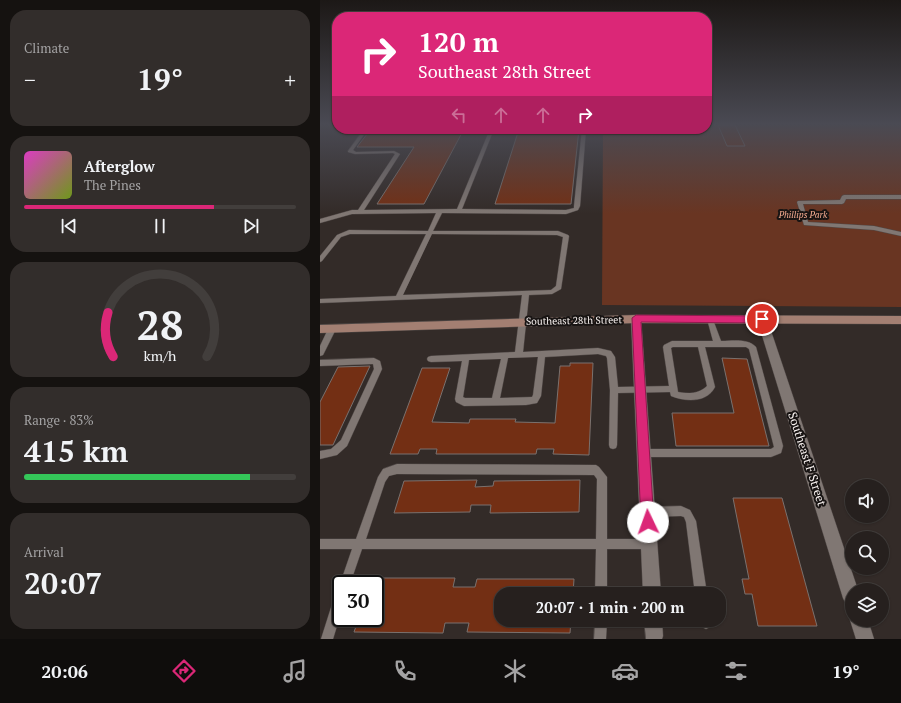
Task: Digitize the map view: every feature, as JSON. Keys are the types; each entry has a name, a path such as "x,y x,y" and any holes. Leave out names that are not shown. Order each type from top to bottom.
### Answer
{"main road":[{"name":"Southeast 28th Street","path":"320,329 636,318 901,320"}],"street":[{"path":"636,318 652,587"},
{"name":"Southeast F Street","path":"762,319 847,583"},
{"path":"861,627 865,639"}],"lane":[{"path":"360,212 397,155"},
{"path":"459,211 482,155"},
{"path":"320,221 352,212 566,212 576,210 582,155"},
{"path":"901,197 844,197 842,202 800,202 806,224 867,227 901,234"},
{"path":"398,298 440,211"},
{"path":"320,260 335,240 344,233 430,232 563,234 566,236 558,287 552,292 320,301"},
{"path":"520,354 526,293"},
{"path":"710,319 718,344"},
{"path":"320,353 332,329"},
{"path":"644,453 771,453 778,450 779,446 752,347 747,344 701,344 672,344 667,347 674,394 680,396 703,395 708,392 711,387 701,344"},
{"path":"431,359 598,351 608,353 611,357 614,390 613,445"},
{"path":"466,358 459,399 464,402 526,402 534,400 537,396 542,354"},
{"path":"495,402 505,356"},
{"path":"320,363 374,361 378,364 378,369 344,443 338,450 330,454 320,454"},
{"path":"614,390 673,389"},
{"path":"348,575 381,480 386,472 405,469 596,470 602,477 601,587"},
{"path":"647,512 681,511 687,513 691,521 701,587"},
{"path":"320,544 649,544"},
{"path":"327,639 332,623"},
{"path":"600,639 601,627"}],"green space":[{"name":"Phillips Park","path":"603,155 901,155 901,307 602,305"}],"building":[{"path":"409,155 450,155 424,204 377,204"},
{"path":"511,155 576,155 571,204 495,204"},
{"path":"722,358 747,359 769,446 676,446 672,413 734,413"},
{"path":"570,363 593,363 589,455 553,454 554,449 537,449 536,454 436,454 437,449 420,449 418,454 390,454 422,368 450,368 432,422 469,423 470,419 516,419 515,422 555,423 560,366 570,366"},
{"path":"370,366 333,445 320,445 320,402 338,367"},
{"path":"477,480 475,487 493,486 494,481 580,480 579,512 490,513 491,505 471,505 470,512 394,513 404,481"},
{"path":"733,498 782,498 817,626 758,626 752,594 745,594 742,579 749,579"},
{"path":"384,578 455,578 453,587 475,587 477,579 574,579 573,587 494,587 494,627 570,627 570,633 467,632 469,623 445,623 443,633 354,632 356,627 384,627"}],"route":[{"path":"648,522 636,318 762,319"}]}
